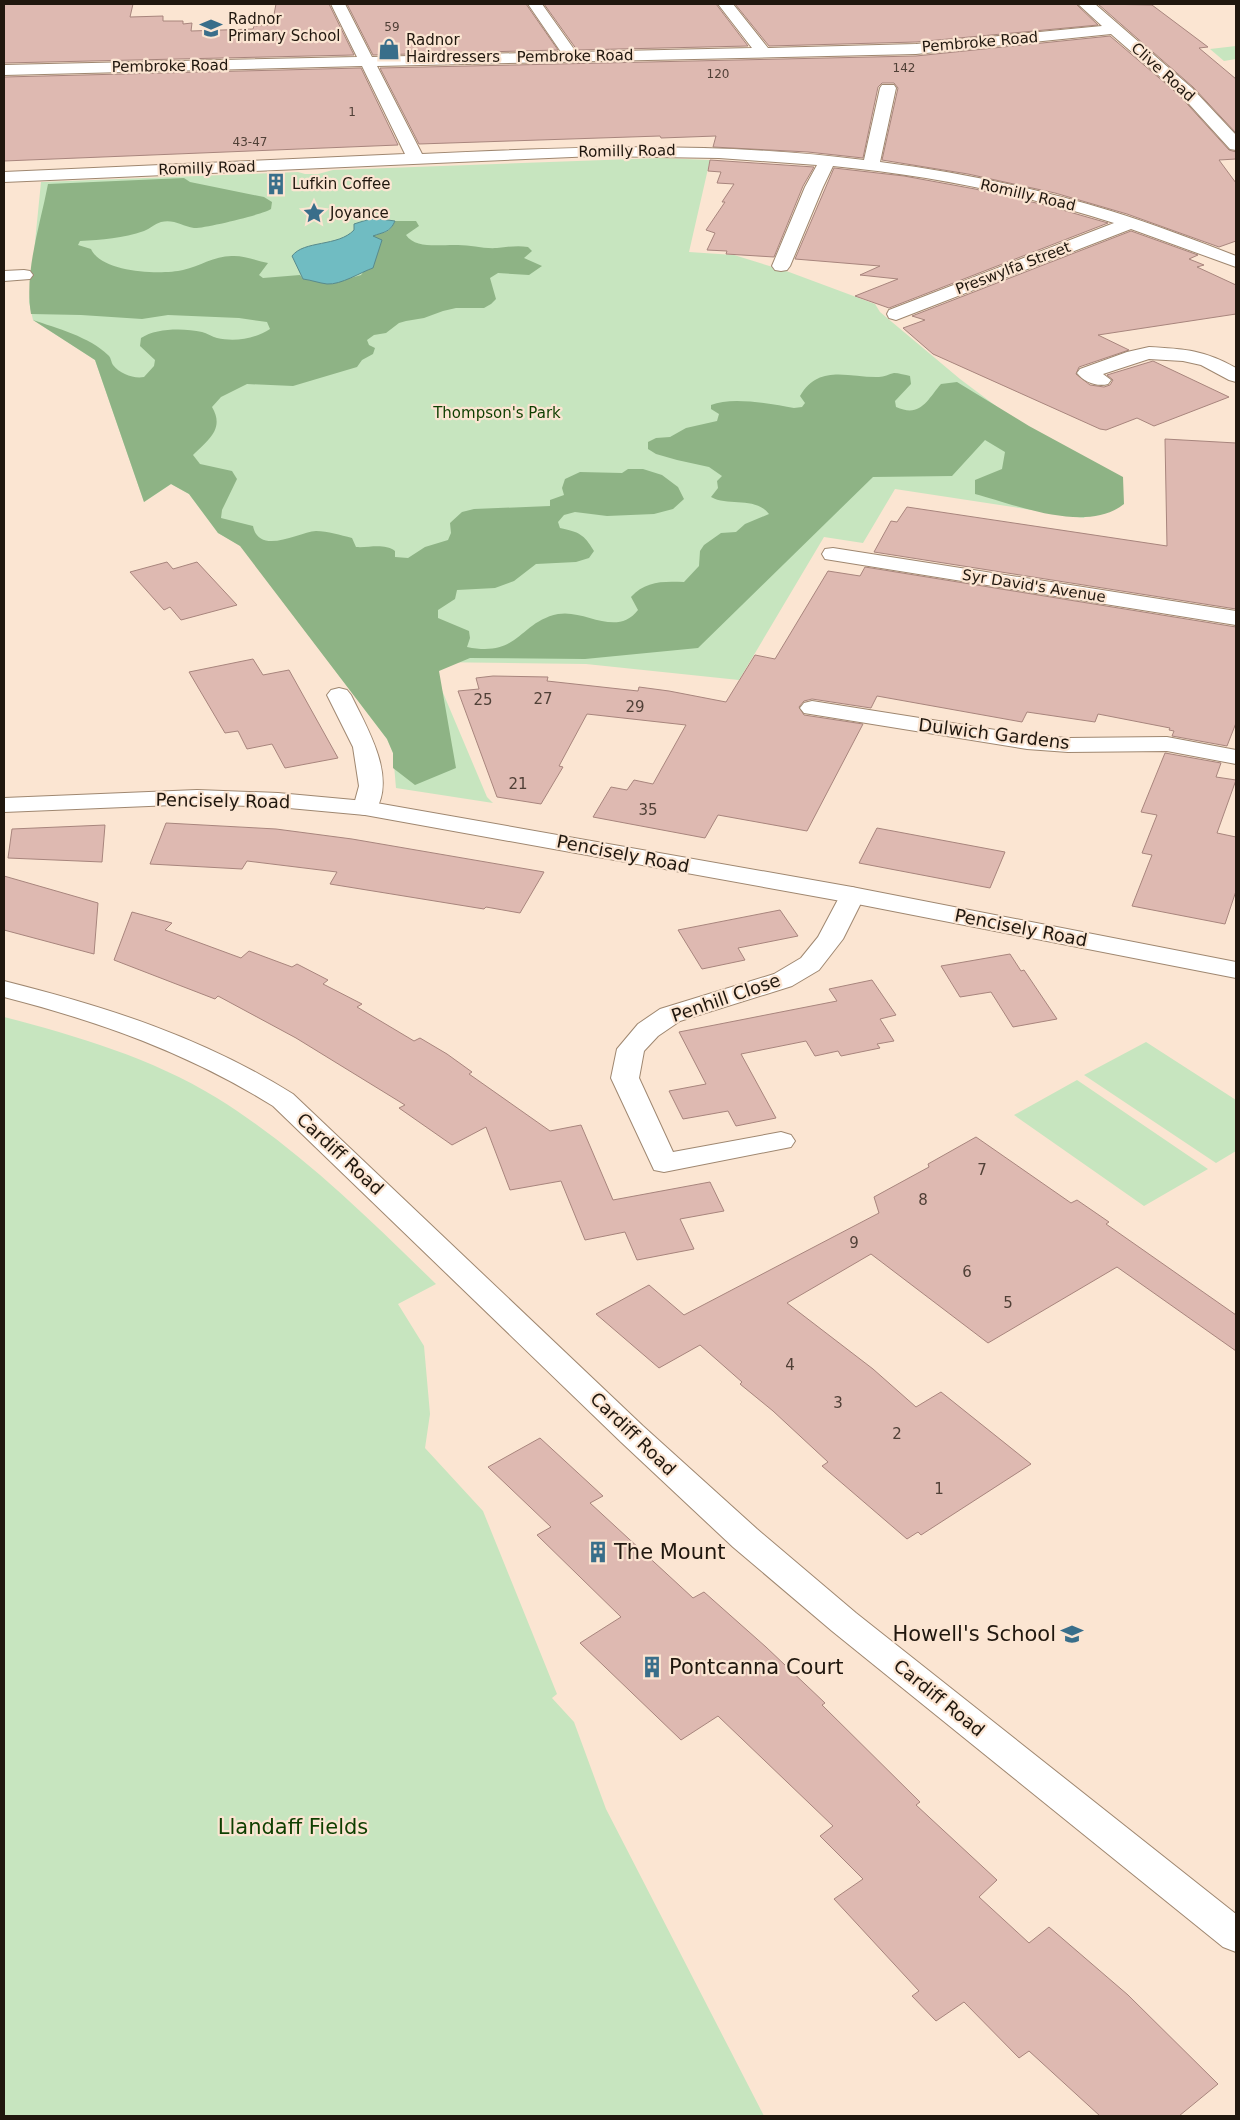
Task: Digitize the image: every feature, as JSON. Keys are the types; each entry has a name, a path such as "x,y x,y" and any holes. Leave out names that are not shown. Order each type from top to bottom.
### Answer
{"street":[{"path":"338,4 416,158"},
{"path":"535,4 571,56"},
{"path":"724,4 763,52"},
{"name":"Clive Road","path":"1086,4 1186,91 1236,145"},
{"name":"Pembroke Road","path":"4,70 936,48 1116,29"},
{"path":"870,165 888,88"},
{"path":"1206,112 1229,112"},
{"name":"Romilly Road","path":"4,177 595,151 666,150 828,160 948,177 1041,196 1130,223 1236,262"},
{"path":"781,266 814,187 828,160"},
{"name":"Preswylfa Street","path":"896,314 1130,223"},
{"path":"4,276 24,275"},
{"path":"1101,380 1087,373 1134,356 1149,354 1214,355 1236,376"},
{"name":"Syr David's Avenue","path":"833,554 1236,618"},
{"path":"339,695 366,747 370,786 365,808"},
{"name":"Dulwich Gardens","path":"812,708 1027,742 1068,745 1167,744 1236,757"},
{"name":"Pencisely Road","path":"4,805 196,797 278,800 365,808 852,895 1236,970"},
{"name":"Penhill Close","path":"781,1141 664,1163 626,1078 631,1049 648,1030 670,1015 783,980 810,964 830,940 852,895"},
{"name":"Cardiff Road","path":"4,989 110,1018 171,1041 253,1080 283,1100 632,1434 731,1526 852,1628 1236,1936"}],"green space":[{"path":"1236,46 1236,59 1224,61 1210,49"},
{"name":"Thompson's Park","path":"660,158 710,160 689,252 734,255 789,272 875,304 880,312 960,379 1024,427 1107,478 1084,518 895,489 863,543 824,537 739,680 586,664 430,662 487,797 493,803 396,788 393,753 387,739 241,546 218,533 189,494 171,484 144,502 95,360 33,320 29,302 41,182 298,172 318,174 333,170"},
{"path":"184,178 190,182 264,197 272,202 271,209 199,228 170,221 161,222 136,233 112,238 80,241 78,245 91,249 97,257 119,268 147,272 173,272 221,257 238,256 268,263 259,275 263,278 300,275 303,279 330,284 361,275 364,271 373,268 377,239 372,236 388,230 395,221 416,221 419,226 406,235 416,243 492,248 528,247 532,251 524,258 542,266 529,275 498,273 490,278 496,299 484,308 456,308 443,311 424,318 399,323 386,333 374,335 367,340 369,345 375,348 373,354 362,360 357,367 293,386 247,384 221,397 212,407 216,415 216,428 209,439 193,455 200,464 232,471 237,479 222,510 221,518 253,526 257,535 263,540 280,540 316,531 334,533 352,538 356,547 386,547 395,551 395,557 408,558 425,547 448,540 451,533 450,523 462,512 474,509 550,506 550,500 564,495 562,488 565,479 580,472 622,473 628,469 643,469 662,475 678,487 684,499 673,509 654,514 607,516 575,512 564,515 558,522 560,528 584,537 594,551 589,558 576,562 536,564 514,581 495,588 457,590 455,599 438,610 438,618 469,631 470,638 467,647 498,648 508,644 545,618 558,614 579,615 600,621 620,622 629,618 638,610 631,597 642,588 662,582 684,582 699,566 700,551 704,545 721,533 736,532 745,524 769,514 757,505 718,500 711,497 718,488 717,481 722,476 709,467 656,454 648,449 648,442 656,438 670,437 686,428 717,421 719,414 711,409 711,405 720,402 740,401 794,408 802,407 805,403 800,396 816,379 826,376 836,374 883,377 894,373 910,376 911,384 895,401 896,407 905,410 918,409 923,406 941,384 957,382 1029,426 1123,477 1124,504 1109,513 1091,517 1071,517 1030,510 975,494 975,480 1002,469 1005,452 985,440 952,476 873,477 698,648 585,659 470,658 439,671 456,768 415,785 393,768 393,753 387,739 240,546 218,533 189,494 171,484 144,502 95,360 33,320 92,343 109,356 113,365 119,371 136,377 144,377 154,366 155,360 140,346 141,338 154,332 187,330 217,338 237,340 258,335 270,329 267,322 239,318 168,315 142,319 31,314 29,298 31,265 48,184"},
{"name":"Llandaff Fields","path":"4,1017 86,1040 114,1050 167,1071 217,1098 276,1139 304,1162 358,1209 436,1284 398,1304 424,1346 430,1414 425,1448 483,1511 557,1694 552,1698 574,1722 606,1809 764,2116 4,2116"},
{"path":"1146,1042 1236,1100 1236,1151 1216,1163 1084,1075"},
{"path":"1077,1080 1208,1169 1144,1206 1014,1115"}],"water":[{"path":"373,218 395,221 388,230 373,236 382,240 373,268 333,284 303,279 292,256 297,251 339,239 354,230 354,224"}],"building":[{"path":"4,4 133,4 130,17 163,16 163,21 183,21 183,24 192,23 191,31 253,29 254,26 272,25 276,4 329,4 354,55 4,63"},
{"path":"347,4 526,4 558,50 373,55"},
{"path":"544,4 716,4 748,46 577,50"},
{"path":"735,4 1076,4 1098,25 916,42 769,46"},
{"path":"1098,4 1152,5 1208,47 1199,48 1236,79 1236,133 1193,87"},
{"path":"1110,36 1179,95 1229,150 1236,152 1236,159 1219,160 1236,183 1236,241 1219,247 1127,214 1055,193 968,174 882,160 898,88 894,83 882,83 878,87 863,158 808,152 713,147 716,136 661,138 660,136 419,144 380,68 916,56"},
{"path":"361,68 398,145 4,161 4,77"},
{"path":"710,160 814,167 803,186 774,257 726,254 727,251 707,250 715,233 706,230 725,202 722,202 734,184 717,183 721,172 708,171"},
{"path":"834,168 904,176 975,189 1045,205 1108,223 889,308 855,296 898,279 860,275 880,266 795,259"},
{"path":"1131,231 1198,255 1189,259 1204,265 1197,267 1236,285 1236,314 1098,335 1129,350 1079,367 1076,374 1090,385 1104,387 1110,385 1113,380 1107,375 1153,361 1229,397 1154,426 1137,418 1106,430 1100,429 933,354 903,328 925,320 912,316"},
{"path":"1165,439 1236,443 1236,609 874,552 891,521 897,522 907,507 1167,546"},
{"path":"167,562 173,569 197,562 237,605 181,620 170,607 164,610 130,572"},
{"path":"865,567 1236,627 1236,723 1227,746 1172,736 1174,731 1169,730 1170,728 1098,714 1095,722 1027,712 1022,722 877,696 871,708 812,699 804,701 799,707 804,715 863,724 807,831 718,815 705,838 593,817 611,787 627,790 634,780 653,784 686,725 587,714 559,766 563,767 541,804 497,797 458,691 479,689 476,678 493,676 548,677 547,681 638,691 639,687 726,702 755,655 775,659 828,571 860,576"},
{"path":"253,659 263,675 289,670 338,758 285,768 272,744 247,749 238,731 225,733 189,672"},
{"path":"1165,753 1221,763 1216,777 1236,780 1217,833 1236,837 1236,891 1225,924 1132,906 1152,855 1142,853 1157,815 1141,812"},
{"path":"166,823 276,829 352,839 544,872 520,913 486,907 484,909 330,884 337,872 247,861 242,869 150,864"},
{"path":"105,825 102,862 8,858 12,829"},
{"path":"877,828 1005,852 990,888 859,863"},
{"path":"4,876 98,903 94,954 4,930"},
{"path":"780,910 798,936 738,948 745,960 702,969 678,930"},
{"path":"132,912 172,923 165,930 241,958 249,951 292,967 297,964 328,980 323,984 362,1004 357,1007 414,1041 420,1038 447,1054 472,1072 469,1074 550,1131 581,1125 613,1200 710,1182 724,1211 680,1219 694,1249 637,1260 625,1232 585,1240 561,1181 510,1190 486,1127 452,1145 399,1108 405,1105 296,1038 218,996 215,999 114,960"},
{"path":"1010,954 1021,971 1024,970 1057,1019 1013,1027 991,992 960,997 941,966"},
{"path":"872,980 896,1015 880,1019 894,1041 877,1044 880,1048 841,1056 838,1051 815,1056 806,1041 741,1054 776,1118 736,1126 728,1111 683,1119 669,1091 706,1084 679,1032 837,1001 829,989"},
{"path":"976,1137 1071,1203 1077,1200 1109,1222 1106,1224 1236,1315 1236,1351 1117,1267 988,1343 871,1254 787,1303 873,1369 916,1407 941,1392 1031,1464 921,1535 918,1532 907,1539 822,1466 828,1462 773,1411 740,1384 742,1382 700,1345 659,1368 596,1314 649,1285 684,1315 879,1213 874,1197 929,1167 928,1164"},
{"path":"540,1438 603,1496 590,1503 693,1598 704,1592 766,1647 825,1703 822,1705 920,1802 916,1805 997,1880 979,1897 1029,1943 1049,1927 1128,1995 1218,2084 1179,2116 1100,2116 1029,2051 1019,2058 964,2002 936,2021 912,1996 919,1991 834,1899 863,1879 820,1836 833,1826 718,1716 681,1740 580,1643 621,1617 537,1535 551,1527 488,1467"}],"place":[{"name":"Radnor Primary School","path":"211,28"},
{"name":"Radnor Hairdressers","path":"389,49"},
{"name":"Lufkin Coffee","path":"276,184"},
{"name":"Joyance","path":"314,213"},
{"name":"The Mount","path":"598,1552"},
{"name":"Howell's School","path":"1072,1634"},
{"name":"Pontcanna Court","path":"652,1667"}]}
